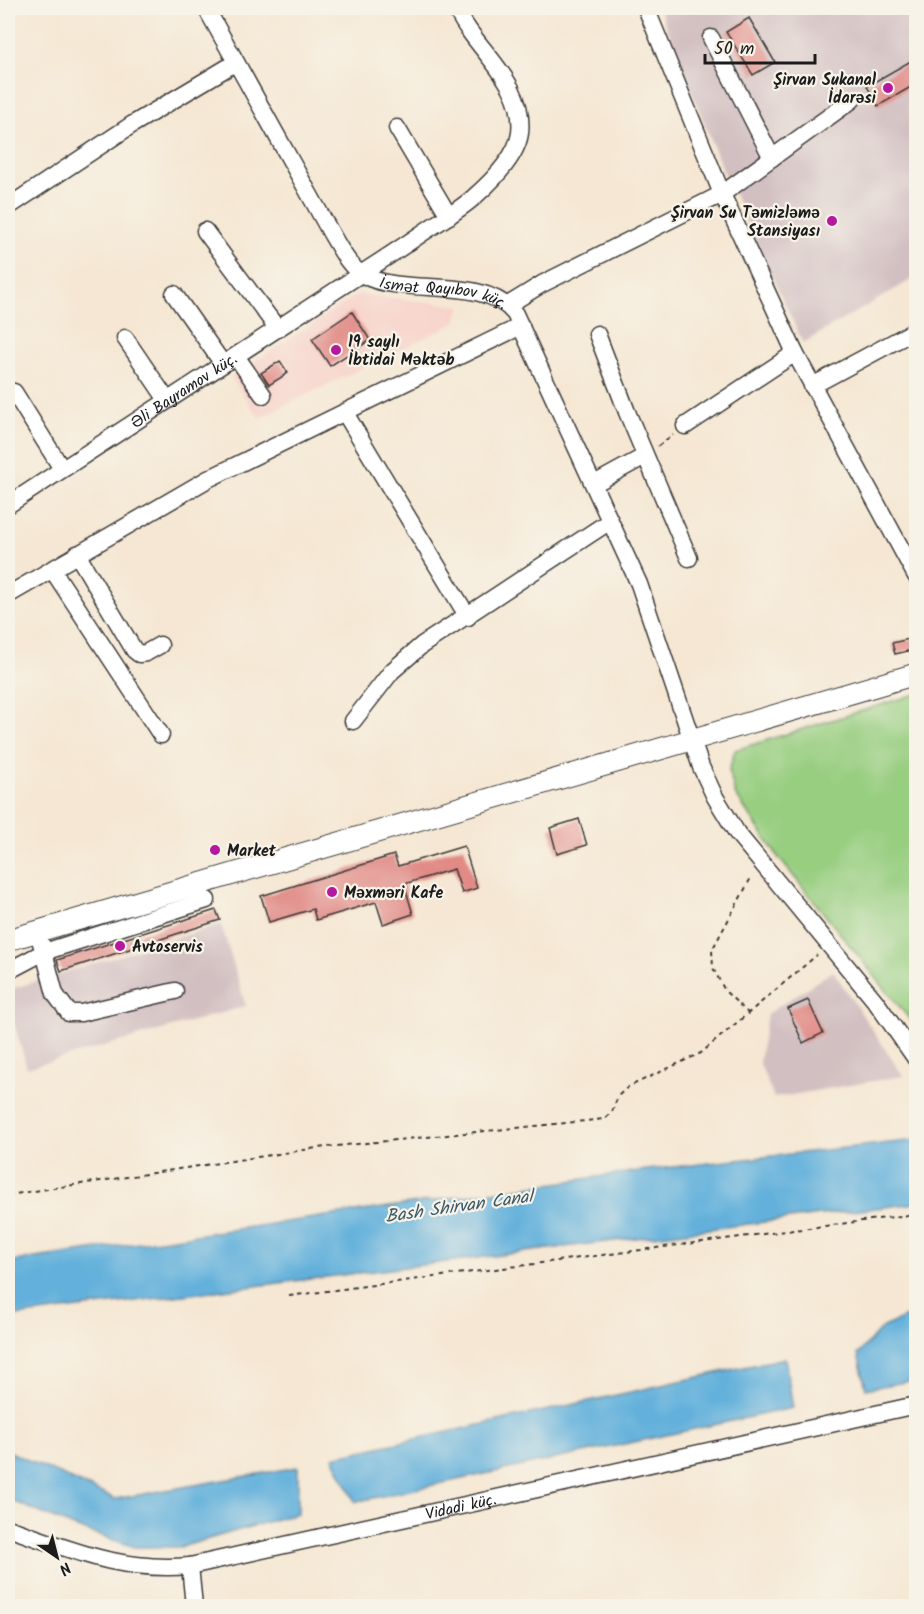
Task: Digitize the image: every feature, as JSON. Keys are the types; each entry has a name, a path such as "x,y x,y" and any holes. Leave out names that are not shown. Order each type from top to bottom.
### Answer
{"main road":[{"path":"8,940 916,674"}],"street":[{"name":"İsmət Qayıbov küç.","path":"206,8 332,235 346,259 361,274 382,282 480,293 496,297 508,305 521,326 594,484 653,622 692,740 716,797 736,833 876,1002 916,1059"},
{"name":"Əli Bayramov küç.","path":"8,505 448,216 472,199 511,156 520,135 520,117 511,90 497,64 466,30 456,8"},
{"path":"646,8 722,194 795,353 916,576"},
{"path":"711,38 772,158"},
{"path":"8,207 134,124 235,63"},
{"path":"508,305 522,294 722,194 852,100"},
{"path":"397,128 448,216"},
{"path":"205,231 277,328"},
{"path":"174,294 263,395"},
{"path":"8,595 208,479 521,326"},
{"path":"812,386 916,330"},
{"path":"597,334 688,558"},
{"path":"125,338 167,400"},
{"path":"685,426 795,353"},
{"path":"14,392 62,469"},
{"path":"345,413 468,617"},
{"path":"594,484 645,456"},
{"path":"353,721 392,671 422,645 468,617 610,521"},
{"path":"77,554 134,650 139,654 146,653 160,645"},
{"path":"52,568 161,735"},
{"path":"8,971 44,952 207,900"},
{"path":"38,931 55,994 69,1012 81,1012 175,991"},
{"name":"Vidadi küç.","path":"8,1528 100,1560 128,1566 160,1568 190,1566 916,1405"},
{"path":"190,1566 194,1606"}],"path":[{"path":"645,456 685,426"},
{"path":"749,1014 724,991 713,968 712,950 759,862"},
{"path":"8,1195 317,1148 605,1119 612,1112 618,1096 628,1087 701,1053 828,945"},
{"path":"289,1296 916,1214"}],"shaded area":[{"name":"Şirvan Su Təmizləmə Stansiyası","path":"659,8 916,8 916,277 803,343 721,166"},
{"name":"19 saylı İbtidai Məktəb","path":"358,294 461,306 455,323 259,418 231,377"},
{"path":"221,924 246,1006 27,1068 8,1002 8,990"},
{"path":"833,971 903,1076 774,1098 759,1062 767,1014"}],"green space":[{"path":"916,694 916,1027 778,857 735,794 729,770 735,750"}],"water":[{"name":"Bash Shirvan Canal","path":"916,1140 916,1203 8,1317 8,1262 638,1171"},
{"path":"916,1313 916,1380 866,1389 858,1354 883,1327"},
{"path":"785,1358 793,1408 355,1502 333,1457"},
{"path":"8,1451 115,1499 298,1467 298,1513 181,1547 135,1547 74,1527 8,1499"}],"building":[{"path":"749,18 775,62 753,75 726,32"},
{"path":"916,58 916,84 878,106 867,86"},
{"path":"352,312 370,340 330,366 312,339"},
{"path":"280,361 288,373 269,385 261,373"},
{"path":"913,638 916,649 895,654 892,643"},
{"path":"579,819 587,845 557,854 550,828"},
{"path":"464,846 477,888 462,893 454,869 404,884 413,914 383,924 376,902 316,920 313,909 269,922 261,896 394,855 398,866"},
{"path":"216,910 220,920 61,971 57,960"},
{"path":"808,1000 823,1033 803,1043 788,1009"}],"place":[{"name":"Şirvan Sukanal İdarəsi","path":"888,88"},
{"name":"Şirvan Su Təmizləmə Stansiyası","path":"832,221"},
{"name":"19 saylı İbtidai Məktəb","path":"336,350"},
{"name":"Market","path":"215,850"},
{"name":"Məxməri Kafe","path":"332,892"},
{"name":"Avtoservis","path":"120,946"}]}
